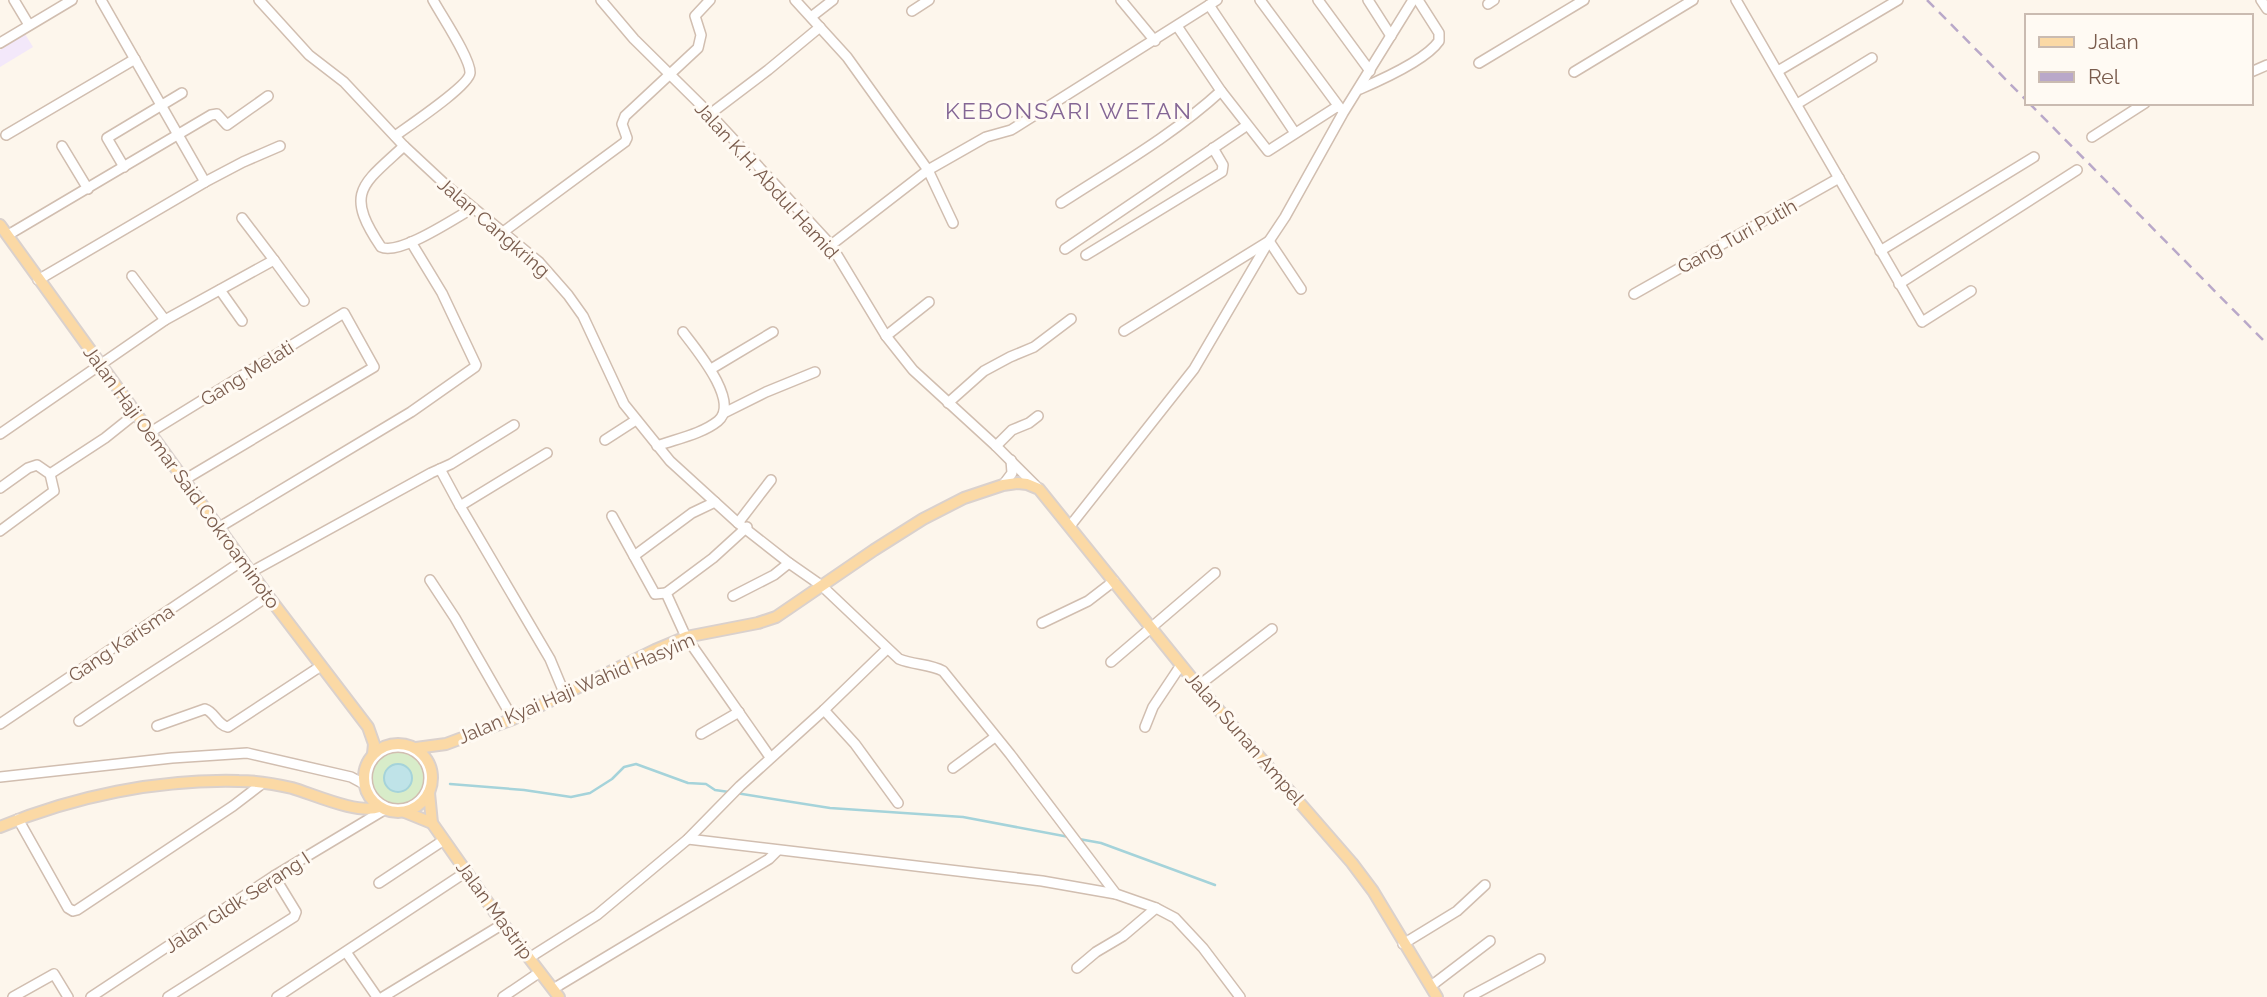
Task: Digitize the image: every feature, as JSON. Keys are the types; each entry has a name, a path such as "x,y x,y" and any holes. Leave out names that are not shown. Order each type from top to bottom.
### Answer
{"main road":[{"name":"Jalan Haji Oemar Said Cokroaminoto","path":"0,225 242,561 368,727"},
{"path":"1003,485 1027,484 1039,489"},
{"name":"Jalan Kyai Haji Wahid Hasyim","path":"416,748 446,744 513,719 686,637 776,617 923,519 964,498 1003,485"},
{"name":"Jalan Sunan Ampel","path":"1039,489 1198,686 1352,863 1373,891 1437,997"},
{"path":"368,727 397,745"},
{"path":"368,727 374,744 373,754"},
{"path":"429,793 415,808 394,813 382,808 365,789 364,773 373,754 383,747 397,745 406,744 416,748 430,765"},
{"name":"Jalan Kyai Haji Wahid Hasyim","path":"430,765 438,750 446,744"},
{"name":"Jalan Mastrip","path":"430,765 432,823 503,924 556,993"},
{"path":"0,827 47,808 73,801 155,786 210,781 263,783 290,788 349,806 382,808"},
{"path":"349,806 365,789"},
{"path":"405,812 432,823"}],"street":[{"path":"13,0 29,25"},
{"path":"0,43 72,0"},
{"path":"101,0 205,182"},
{"name":"Jalan Cangkring","path":"259,0 309,55 344,82 404,146 539,262 579,309 621,398 670,461 789,563 822,586 887,649 914,665 936,667 943,671 1116,894"},
{"path":"395,136 458,89 470,72 433,0"},
{"name":"Jalan K.H. Abdul Hamid","path":"601,0 831,245 886,336 913,370 1039,489"},
{"path":"503,232 625,142 627,138 623,120 700,44 701,35 695,16 710,0"},
{"path":"795,0 847,57 928,170 953,223"},
{"path":"811,17 833,0"},
{"path":"912,10 929,0"},
{"path":"1121,0 1155,41"},
{"path":"1260,0 1341,109"},
{"path":"1318,0 1370,71"},
{"path":"1368,0 1391,36"},
{"path":"1070,526 1194,369 1285,218 1341,109 1358,89 1415,0 1439,33 1436,47 1388,76 1358,89"},
{"path":"1479,63 1584,0"},
{"path":"1574,72 1693,0"},
{"path":"1736,0 1922,322 1971,291"},
{"path":"1778,71 1898,0"},
{"path":"2261,0 2267,9"},
{"path":"831,245 928,170 986,138 1011,130 1213,2 1295,133"},
{"path":"1177,26 1246,126 1268,151 1295,133 1341,109"},
{"path":"710,114 820,27"},
{"path":"1797,104 1872,58"},
{"path":"6,135 135,59"},
{"path":"1061,203 1179,126 1221,91"},
{"path":"124,167 107,138 182,93"},
{"path":"8,235 215,113 227,125 268,96"},
{"path":"2092,137 2142,105"},
{"path":"1065,249 1246,126"},
{"path":"62,146 88,189"},
{"path":"38,280 205,182 280,146"},
{"path":"404,146 368,180 361,197 361,211 381,247 392,250 411,243 473,208"},
{"path":"1086,256 1222,172 1223,165 1213,148"},
{"path":"1881,251 2034,157"},
{"path":"1899,284 2077,170"},
{"name":"Gang Turi Putih","path":"1634,294 1839,178"},
{"path":"242,218 304,301"},
{"path":"1269,241 1301,289"},
{"path":"1124,331 1269,241"},
{"path":"218,528 411,412 475,367 442,293 411,243"},
{"path":"0,434 165,320 274,260"},
{"path":"132,276 165,320"},
{"path":"220,290 242,321"},
{"path":"886,336 929,302"},
{"name":"Gang Melati","path":"149,433 344,313 374,367 184,480"},
{"path":"948,403 984,371 1010,356 1034,347 1071,319"},
{"path":"657,446 707,428 720,420 724,413 724,401 711,369 683,332"},
{"path":"711,369 773,332"},
{"path":"724,413 815,372"},
{"path":"50,474 105,438 135,414"},
{"path":"996,446 1012,430 1038,416"},
{"path":"605,440 636,420"},
{"path":"251,572 440,469 514,425"},
{"path":"460,506 547,453"},
{"path":"1003,485 1012,473 1011,460"},
{"path":"0,488 37,465 50,474 53,493 0,531"},
{"path":"440,469 550,659 565,695"},
{"path":"612,516 655,594 666,593 712,558 743,525 771,480"},
{"path":"634,556 692,513 715,502"},
{"name":"Gang Karisma","path":"0,724 242,561"},
{"path":"733,596 774,575 789,563"},
{"path":"1111,662 1214,573"},
{"path":"430,580 513,719"},
{"path":"1042,623 1088,601 1114,581"},
{"path":"666,593 686,637 770,757"},
{"path":"79,721 268,596"},
{"path":"1198,686 1272,629"},
{"path":"529,958 597,915 688,839 770,757 887,649"},
{"path":"1145,727 1151,709 1181,665"},
{"path":"157,726 205,709 222,725 228,727 321,666"},
{"path":"824,710 855,744 898,803"},
{"path":"701,734 739,712"},
{"path":"954,768 995,737"},
{"path":"397,745 419,755 429,774 424,795 409,807 400,809 381,804 369,789 367,780 372,761 379,754 397,745"},
{"path":"0,777 172,758 247,753 351,777 365,789"},
{"path":"18,819 68,908 73,911 233,806 263,783"},
{"name":"Jalan Gldk Serang I","path":"93,996 382,808"},
{"path":"688,839 1042,881 1116,894 1156,908 1175,918 1240,997"},
{"path":"379,883 444,840"},
{"path":"556,993 769,859 777,851"},
{"path":"277,997 466,872"},
{"path":"168,997 294,917 296,912 274,876"},
{"path":"1403,944 1457,911 1485,885"},
{"path":"1077,968 1096,952 1123,936 1156,908"},
{"path":"383,997 503,924"},
{"path":"1431,986 1490,941"},
{"path":"346,952 377,997"},
{"path":"1469,997 1540,959"},
{"path":"503,997 540,972"},
{"path":"13,997 52,974 56,976 68,997"}],"shaded area":[{"path":"25,34 33,47 0,67 0,50"}],"green space":[{"path":"393,750 405,750 415,754 423,762 427,778 423,794 415,802 405,806 393,806 383,802 375,794 371,784 371,772 375,762 383,754"}],"water":[{"path":"398,764 408,768 412,778 408,788 398,792 388,788 384,778 388,768"}],"waterway":[{"path":"450,784 571,797 590,793 612,779 624,767 636,764 688,783 706,784 715,790 729,792"},
{"path":"736,793 830,808 963,817 1069,837"},
{"path":"1079,839 1101,843 1215,885"}],"railway":[{"path":"1927,0 2025,99"},
{"path":"2031,105 2267,344"}],"district":[{"name":"KEBONSARI WETAN","path":"1069,110"}]}
